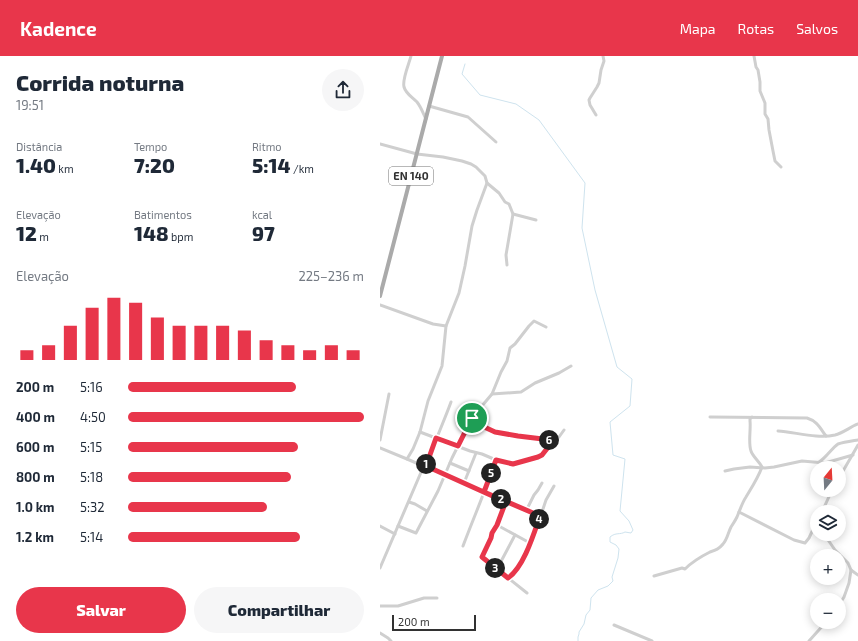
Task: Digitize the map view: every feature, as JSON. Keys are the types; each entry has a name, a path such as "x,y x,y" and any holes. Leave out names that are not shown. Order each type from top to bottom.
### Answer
{"main road":[{"name":"EN 140","path":"380,296 442,56"}],"street":[{"path":"411,56 405,75 404,89 406,93 416,100 426,119"},
{"path":"596,115 590,105 589,100 599,83 604,61 603,56"},
{"path":"754,56 760,82 760,93 766,103 765,114 768,119 768,130 775,161 781,167"},
{"path":"429,106 468,118 496,142"},
{"path":"380,144 417,154 442,157 476,166 487,183 502,196 505,202 509,204 513,214 511,222 512,228 506,255 507,265"},
{"path":"407,459 420,432 428,401 442,366 446,326 459,293 472,226 487,183"},
{"path":"513,214 536,220"},
{"path":"380,305 433,324 446,326"},
{"path":"398,526 416,533 472,418 492,394 507,361 510,348 534,321 546,327"},
{"path":"492,394 521,392 535,383 559,373 571,366"},
{"path":"380,440 389,394"},
{"path":"380,568 422,470 426,466 451,402"},
{"path":"710,417 807,418 817,424 826,436"},
{"path":"752,417 750,418 750,449 762,467"},
{"path":"472,418 480,425 495,432 553,441"},
{"path":"778,431 826,436 836,434 858,424"},
{"path":"420,432 496,460 513,464 542,455 564,430"},
{"path":"821,461 826,458 838,444 858,440"},
{"path":"846,466 858,445"},
{"path":"380,448 426,466 540,516"},
{"path":"464,483 476,453"},
{"path":"833,461 853,455"},
{"path":"463,546 496,460"},
{"path":"725,471 750,467 765,468 802,461 810,461"},
{"path":"450,463 469,471"},
{"path":"654,576 682,568 685,569 690,564 717,549 725,541 730,528 736,520 762,467"},
{"path":"527,510 531,499 542,483"},
{"path":"508,578 513,575 521,562 536,530 546,500 554,486"},
{"path":"506,501 482,557 527,593"},
{"path":"409,502 427,512"},
{"path":"739,512 805,544 810,536"},
{"path":"497,525 530,543"},
{"path":"380,526 395,534"},
{"path":"497,569 516,535"},
{"path":"828,541 848,563 851,570 858,575"},
{"path":"845,593 851,570"},
{"path":"380,606 398,606 424,598 437,598"},
{"path":"614,625 652,641"},
{"path":"809,641 820,629"},
{"path":"380,633 391,641"}],"waterway":[{"path":"465,64 462,74 480,95 516,104 539,120 585,183 582,228 595,290 617,367 632,379 630,406 610,422 613,455 625,459 620,511 629,521 633,530 631,533 625,532 610,537 610,542 616,545 619,549 618,558 612,577 613,581 608,586 598,590 591,598 590,610 586,615 584,624 579,632 578,641"}],"route":[{"path":"472,418 458,446 436,438 426,466 497,498 506,501 482,557 508,578 513,575 521,562 536,530 540,516 527,510 506,501 497,498 484,492 496,460 516,464 538,457 542,455 553,441 495,432 483,427 472,418"}]}
